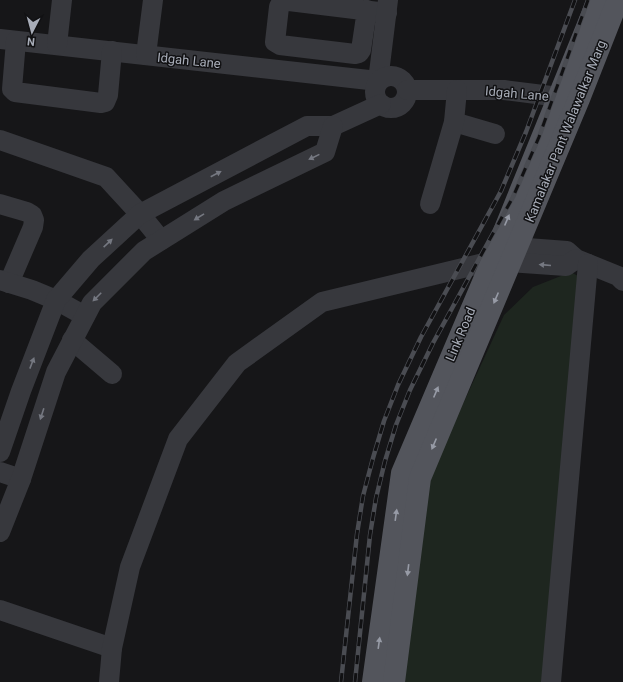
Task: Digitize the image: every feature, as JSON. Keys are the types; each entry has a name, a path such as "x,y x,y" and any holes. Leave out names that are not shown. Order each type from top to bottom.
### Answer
{"main road":[{"name":"Kamalakar Pant Walawalkar Marg","path":"504,254 569,98 614,5"},
{"name":"Link Road","path":"373,682 402,473 504,254"},
{"name":"Link Road","path":"394,682 420,478 504,254"}],"street":[{"path":"62,0 58,39 86,36"},
{"path":"146,49 152,0"},
{"path":"367,10 361,50 359,53 356,54 280,45 275,42 279,7 281,3 285,1 367,10 387,6 375,96 381,104 386,107 396,107 404,101 407,96 406,85 398,77 387,76 378,81"},
{"name":"Idgah Lane","path":"8,40 58,39 146,49 378,81"},
{"path":"8,40 12,89 14,92 101,103 105,102 108,95 113,46"},
{"name":"Idgah Lane","path":"407,90 504,90 569,98"},
{"path":"430,204 454,122 457,90"},
{"path":"0,452 21,391 56,300 91,259 140,214 307,126 333,126 381,104"},
{"path":"454,122 495,134"},
{"path":"0,532 21,479 56,372 92,303 144,251 224,201 325,152 333,126"},
{"path":"0,140 106,177 140,214 161,240"},
{"path":"0,204 27,212 32,215 34,220 32,227 6,273 32,290 56,300 85,316"},
{"path":"109,682 112,648 130,568 178,439 237,363 322,302 504,254 567,251 582,261 618,276 623,281"},
{"path":"551,682 582,261"},
{"path":"72,340 112,374"},
{"path":"0,472 21,479"},
{"path":"0,610 112,648"}],"shaded area":[{"path":"571,272 578,276 545,682 401,682 431,473 504,315 533,287"}],"railway":[{"path":"341,682 357,534 363,496 384,421 398,385 421,337 501,191 526,132 575,0"},
{"path":"355,682 370,535 376,498 396,425 410,390 433,343 513,197 539,137 588,0"}]}
